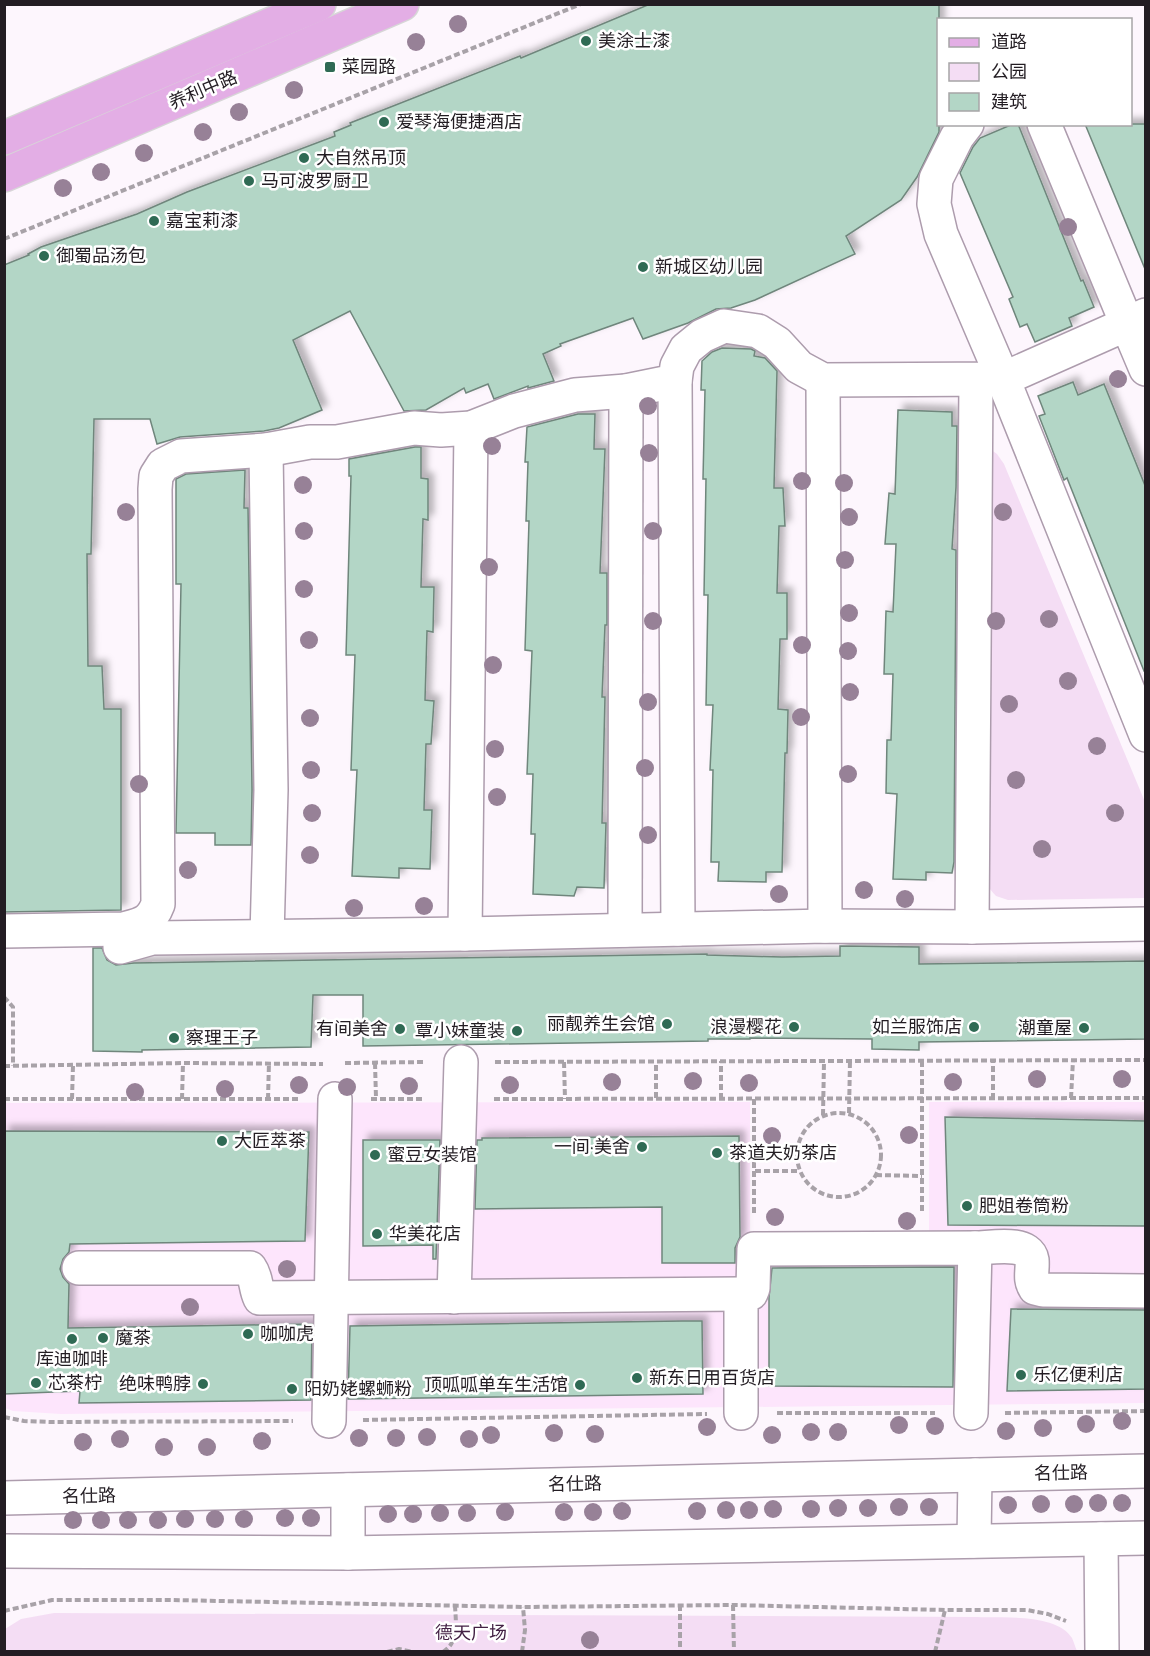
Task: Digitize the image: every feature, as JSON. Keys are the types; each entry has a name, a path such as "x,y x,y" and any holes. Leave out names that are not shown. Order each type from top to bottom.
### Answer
{"main road":[{"name":"养利中路","path":"4,138 319,4"},
{"name":"养利中路","path":"4,175 402,4"}],"street":[{"path":"965,126 936,179 934,204 941,234 989,379 1146,735"},
{"path":"1045,126 1136,320 1146,369"},
{"path":"678,929 675,381 677,366 686,349 702,336 724,326 758,331 777,343 800,367 823,380 989,379 1136,320"},
{"path":"972,927 989,379"},
{"path":"823,380 825,926"},
{"path":"4,932 124,929 154,916 158,904 154,489 156,476 163,465 181,456 266,450 310,441 337,442 414,428 441,430 471,428 514,411 575,395 626,391 675,381"},
{"path":"625,930 626,391"},
{"path":"465,934 471,428"},
{"path":"266,450 271,790 267,936"},
{"path":"4,950 123,947 152,938 825,926 972,927 1146,924"},
{"path":"454,1296 461,1062"},
{"path":"328,1421 335,1099"},
{"path":"971,1413 975,1248"},
{"path":"79,1268 250,1268 255,1274 260,1298 741,1294 750,1293 753,1288 754,1249 1023,1248 1030,1253 1031,1282 1035,1288 1146,1291"},
{"path":"741,1294 741,1413"},
{"name":"名仕路","path":"4,1498 1146,1471"},
{"path":"974,1541 975,1475"},
{"path":"348,1490 348,1553"},
{"path":"4,1551 348,1553 1146,1538"},
{"path":"1101,1539 1102,1652"}],"path":[{"path":"4,240 581,4"},
{"path":"4,996 13,1007 14,1066"},
{"path":"993,1060 993,1099"},
{"path":"1071,1098 1073,1060"},
{"path":"342,1063 1146,1060"},
{"path":"721,1061 721,1099"},
{"path":"849,1113 850,1061"},
{"path":"921,1248 922,1061"},
{"path":"4,1066 269,1062 331,1064"},
{"path":"268,1099 269,1062"},
{"path":"564,1062 565,1099"},
{"path":"656,1062 656,1098"},
{"path":"823,1115 824,1062"},
{"path":"182,1099 183,1063"},
{"path":"375,1063 376,1098"},
{"path":"72,1100 73,1065"},
{"path":"4,1099 1146,1098"},
{"path":"754,1099 754,1249"},
{"path":"849,1113 860,1118 877,1138 881,1150 880,1162 876,1175 868,1185 856,1193 843,1197 830,1197 817,1191 806,1182 799,1171 796,1157 798,1143 803,1131 812,1121 823,1115 849,1113"},
{"path":"755,1170 799,1171"},
{"path":"876,1175 922,1176"},
{"path":"4,1416 24,1421 52,1422 328,1421 741,1413 1146,1411"},
{"path":"4,1611 52,1600 523,1607 733,1605 1027,1610 1048,1614 1072,1626"},
{"path":"680,1605 680,1652"},
{"path":"733,1605 734,1652"},
{"path":"443,1652 454,1640 455,1606"},
{"path":"522,1652 525,1630 523,1607"},
{"path":"935,1652 945,1610"},
{"path":"387,1652 399,1649 413,1652"}],"shaded area":[{"path":"750,1102 750,1255 929,1255 929,1102 1145,1102 1145,1403 61,1414 13,1411 5,1408 5,1103"}],"green space":[{"path":"990,449 1004,464 1145,802 1145,898 1008,900 996,896 988,887"},
{"name":"德天广场","path":"54,1613 1012,1617 1054,1624 1065,1630 1072,1638 1077,1651 5,1651 5,1629 21,1619"}],"building":[{"path":"650,4 939,4 937,126 939,126 939,132 917,177 901,200 846,236 855,254 755,300 731,308 716,309 688,323 643,339 633,318 560,344 561,346 543,354 554,381 528,388 528,386 494,399 488,384 466,393 464,388 426,410 404,411 350,311 293,340 322,410 279,428 180,437 157,444 150,419 94,419 91,554 87,554 88,666 102,666 104,709 121,709 121,910 4,912 4,265 29,255 41,247 137,214 187,192 335,136 334,132 351,125 350,123 520,56 521,58"},
{"path":"1146,124 1145,269 1086,126"},
{"path":"1008,126 1019,126 1081,281 1083,280 1094,307 1069,318 1072,326 1035,342 1027,324 1020,327 1009,299 1013,297 960,173 980,138"},
{"path":"722,348 751,349 755,351 754,356 765,358 777,371 774,488 783,488 785,526 779,526 777,593 787,593 787,639 780,639 778,709 788,710 782,872 766,872 766,882 718,881 719,862 711,862 713,770 710,770 713,705 706,705 708,595 704,595 705,390 701,390 702,361 712,352"},
{"path":"1073,382 1078,395 1104,384 1146,488 1146,670 1144,671 1067,478 1064,480 1039,416 1045,414 1038,396"},
{"path":"898,410 952,412 952,426 957,426 952,549 956,550 954,862 952,873 926,872 926,880 893,879 897,794 886,793 887,740 891,740 893,674 884,674 886,611 893,612 896,544 885,544 889,493 895,494"},
{"path":"578,414 595,414 594,449 605,449 600,573 607,573 607,625 605,625 602,697 605,697 602,823 606,823 604,888 577,887 574,896 533,894 535,834 531,834 533,774 527,774 532,651 525,650 529,521 526,521 527,427"},
{"path":"421,447 421,478 428,479 428,520 423,519 421,587 434,587 433,632 427,631 425,700 434,701 431,744 426,744 424,810 432,810 430,869 399,868 399,878 352,876 357,770 351,770 355,655 346,655 351,476 349,476 349,459"},
{"path":"245,470 244,508 248,508 251,845 215,845 215,833 176,833 181,584 176,584 176,479 186,474"},
{"path":"840,946 919,947 919,964 1146,961 1146,1039 919,1042 919,1050 872,1049 872,1039 750,1038 708,1039 708,1041 363,1046 363,995 313,995 311,1047 142,1050 142,1052 93,1051 93,948 102,948 107,960 116,965 707,954 782,957 840,956"},
{"path":"945,1117 1146,1121 1146,1226 948,1225"},
{"path":"4,1131 309,1132 305,1241 70,1244 69,1252 63,1259 60,1269 69,1284 68,1328 312,1324 311,1400 79,1403 80,1391 4,1394"},
{"path":"739,1136 740,1237 735,1248 735,1263 662,1263 662,1207 475,1209 477,1140 482,1140 482,1138"},
{"path":"363,1140 440,1140 436,1259 433,1259 433,1245 363,1246"},
{"path":"954,1267 953,1387 769,1386 769,1297 772,1268"},
{"path":"1011,1309 1146,1310 1146,1389 1007,1391"},
{"path":"702,1321 703,1394 348,1399 350,1326"}],"place":[{"name":"美涂士漆","path":"586,41"},
{"name":"菜园路","path":"330,67"},
{"name":"爱琴海便捷酒店","path":"384,122"},
{"name":"大自然吊顶","path":"304,158"},
{"name":"马可波罗厨卫","path":"249,181"},
{"name":"嘉宝莉漆","path":"154,221"},
{"name":"御蜀品汤包","path":"44,256"},
{"name":"新城区幼儿园","path":"643,267"},
{"name":"丽靓养生会馆","path":"667,1024"},
{"name":"浪漫樱花","path":"794,1027"},
{"name":"如兰服饰店","path":"974,1027"},
{"name":"潮童屋","path":"1084,1028"},
{"name":"有间美舍","path":"400,1029"},
{"name":"覃小妹童装","path":"517,1031"},
{"name":"察理王子","path":"174,1038"},
{"name":"大匠萃茶","path":"222,1141"},
{"name":"一间·美舍","path":"642,1147"},
{"name":"茶道夫奶茶店","path":"717,1153"},
{"name":"蜜豆女装馆","path":"375,1155"},
{"name":"肥姐卷筒粉","path":"967,1206"},
{"name":"华美花店","path":"377,1234"},
{"name":"咖咖虎","path":"248,1334"},
{"name":"魔茶","path":"103,1338"},
{"name":"库迪咖啡","path":"72,1339"},
{"name":"乐亿便利店","path":"1021,1375"},
{"name":"新东日用百货店","path":"637,1378"},
{"name":"芯茶柠","path":"36,1383"},
{"name":"绝味鸭脖","path":"203,1384"},
{"name":"顶呱呱单车生活馆","path":"580,1385"},
{"name":"阳奶姥螺蛳粉","path":"292,1389"}]}
